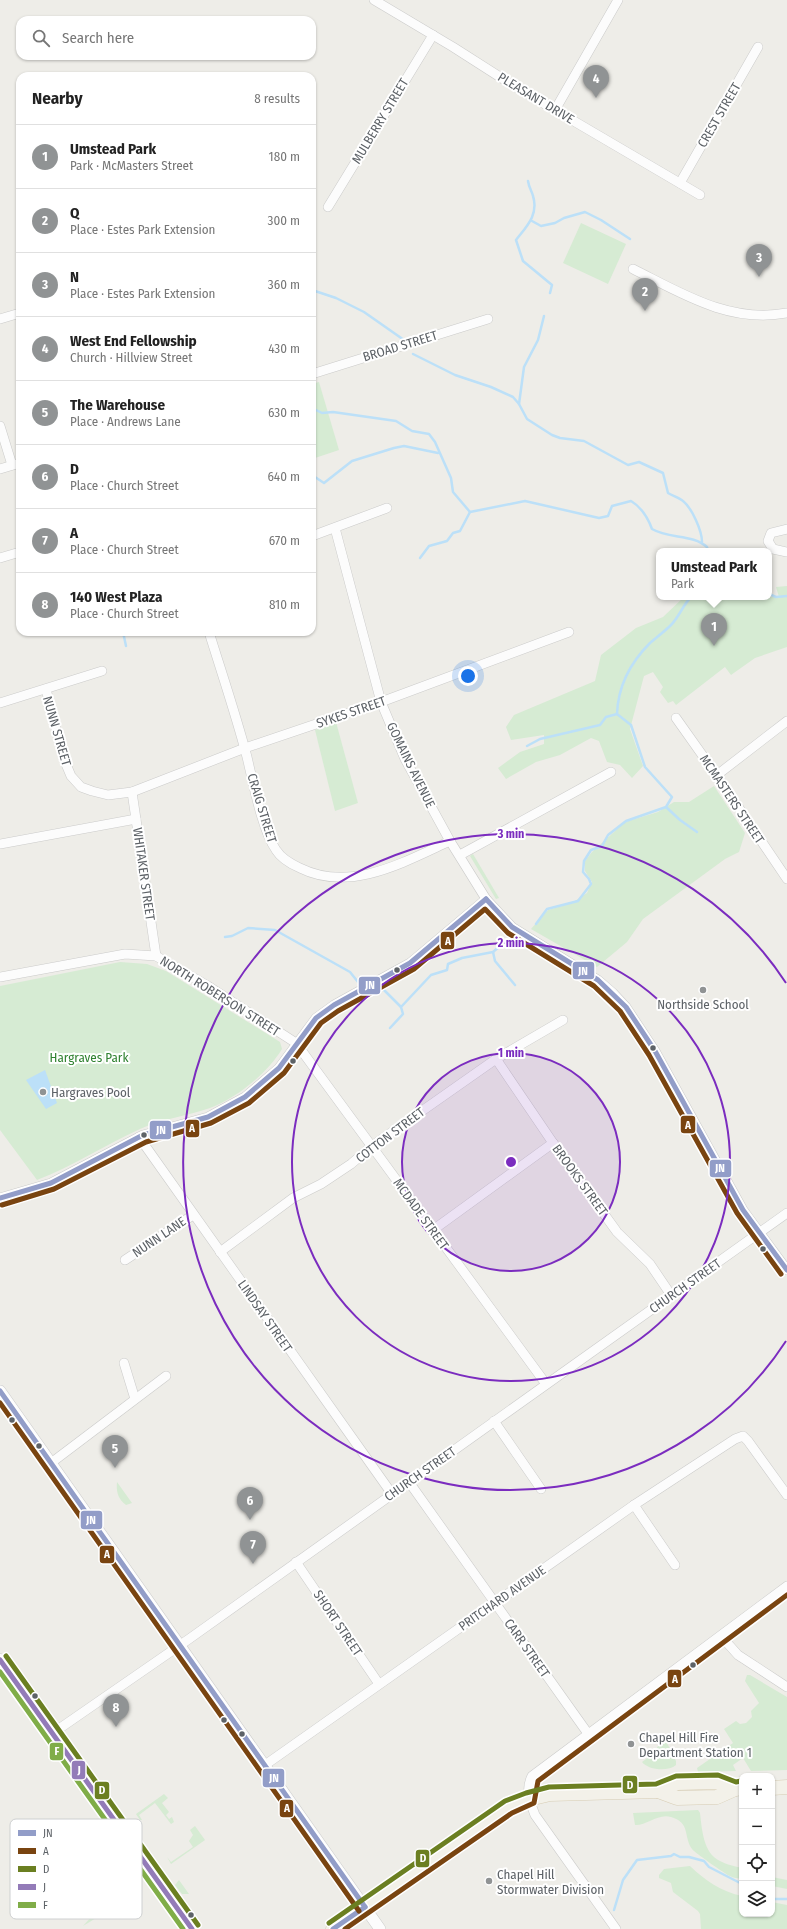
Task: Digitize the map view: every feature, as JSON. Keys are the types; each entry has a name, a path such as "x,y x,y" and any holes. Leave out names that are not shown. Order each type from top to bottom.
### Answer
{"main road":[{"path":"0,1660 114,1819"},
{"path":"333,1929 509,1807 529,1799 550,1794 658,1791 677,1783 717,1782 739,1788"},
{"path":"775,1788 787,1787"},
{"path":"658,1791 677,1798 718,1797 739,1788"},
{"path":"142,1858 192,1929"}],"street":[{"name":"PLEASANT DRIVE","path":"374,0 555,110 700,195"},
{"path":"555,110 618,0"},
{"name":"MULBERRY STREET","path":"328,207 432,35"},
{"name":"CREST STREET","path":"680,183 758,47"},
{"path":"633,269 708,306 766,315 787,313"},
{"path":"0,319 16,314"},
{"name":"BROAD STREET","path":"316,373 488,319"},
{"path":"0,426 16,464 0,469"},
{"path":"316,535 387,508"},
{"name":"GOMAINS AVENUE","path":"335,528 381,702 405,759 450,842 460,855 486,899 512,927 598,980 626,1007 656,1051 743,1210 787,1270"},
{"path":"787,529 771,533 768,541 773,549 787,552"},
{"path":"0,558 16,553"},
{"name":"SYKES STREET","path":"132,792 245,748 381,702 569,632"},
{"name":"CRAIG STREET","path":"210,636 245,748 266,829 276,851 289,863 310,873 333,877 360,876 390,868 450,842"},
{"path":"0,703 102,672"},
{"name":"NUNN STREET","path":"46,689 63,757 71,776 81,787 92,791 108,795 132,792"},
{"name":"MCMASTERS STREET","path":"676,718 787,879"},
{"path":"716,775 787,721"},
{"path":"460,855 611,772"},
{"name":"WHITAKER STREET","path":"132,792 156,956"},
{"path":"0,844 136,819"},
{"path":"0,1198 51,1183 139,1137 208,1117 225,1110 262,1084 279,1068 296,1043 316,1018 334,1005 410,963 486,899"},
{"name":"NORTH ROBERSON STREET","path":"0,977 126,954 156,956 208,986 296,1043"},
{"name":"COTTON STREET","path":"220,1252 293,1198 321,1184 351,1164 372,1146 496,1059 563,1020"},
{"name":"MCDADE STREET","path":"296,1043 546,1384"},
{"name":"BROOKS STREET","path":"496,1059 553,1143 617,1232 650,1264 671,1295"},
{"name":"LINDSAY STREET","path":"139,1137 392,1494"},
{"path":"433,1230 553,1143"},
{"name":"CHURCH STREET","path":"53,1733 180,1645 787,1213"},
{"name":"NUNN LANE","path":"125,1260 193,1215"},
{"path":"124,1363 136,1399"},
{"path":"51,1464 166,1376"},
{"path":"0,1391 380,1929"},
{"path":"494,1421 541,1489"},
{"name":"PRITCHARD AVENUE","path":"265,1765 634,1505 728,1442 743,1436 754,1448 787,1495"},
{"name":"CARR STREET","path":"409,1482 589,1735"},
{"path":"634,1505 676,1565"},
{"name":"SHORT STREET","path":"296,1562 379,1684"},
{"path":"616,1929 537,1818 529,1799 529,1782 532,1776 787,1586"},
{"path":"721,1636 738,1655 787,1687"}],"green space":[{"path":"581,223 626,244 608,284 563,263"},
{"path":"319,382 339,450 316,458 316,383"},
{"path":"787,586 787,647 755,658 731,675 725,667 676,705 673,701 668,703 660,692 663,687 653,672 644,676 630,729 643,766 632,778 620,765 607,762 599,741 591,738 560,755 536,762 506,779 498,768 520,752 544,744 544,735 511,740 506,727 514,715 595,681 601,655 636,628 663,617 681,600 772,600 772,597 779,597 776,587"},
{"path":"336,722 358,803 335,811 315,730"},
{"path":"714,786 745,833 739,852 725,859 643,919 627,942 597,967 531,929 548,910 572,903 587,893 592,882 585,871 585,861 592,852 625,822 658,812 674,802 689,802"},
{"path":"473,854 499,898 496,899 470,856"},
{"name":"Hargraves Park","path":"120,962 147,964 166,971 280,1042 282,1049 268,1067 250,1084 220,1104 140,1129 37,1180 0,1130 0,986"},
{"path":"117,1482 132,1503 126,1505 119,1498 117,1492"},
{"path":"747,1675 750,1675 787,1697 787,1770 751,1771 743,1758 733,1765 736,1771 698,1772 697,1768 733,1743 724,1729 736,1721 740,1724 746,1723 752,1717 751,1711 759,1703 745,1681"},
{"path":"666,1741 676,1761 676,1765 668,1769 658,1769 649,1767 642,1762 657,1751 657,1747"},
{"path":"164,1794 168,1798 162,1803 169,1812 166,1815 169,1819 172,1817 174,1822 171,1824 155,1803 139,1815 141,1819 139,1819 136,1814"},
{"path":"698,1810 700,1813 704,1840 710,1852 714,1857 723,1862 739,1867 739,1878 727,1874 694,1851 689,1844 684,1826 677,1820 666,1816 643,1824 635,1825 633,1813"},
{"path":"195,1826 205,1840 171,1864 167,1857 171,1862 193,1847 189,1841 193,1835 190,1830"},
{"path":"690,1866 714,1885 739,1895 739,1917 775,1917 775,1903 787,1905 787,1929 701,1929 700,1914 698,1911 673,1892 671,1883 659,1878 659,1875 664,1869"},
{"path":"775,1878 787,1880 787,1889 775,1887"},
{"path":"179,1880 189,1894 182,1894 175,1885"},
{"path":"89,1919 94,1919 83,1926"}],"water":[{"name":"Hargraves Pool","path":"45,1070 57,1103 46,1109 26,1080"}],"waterway":[{"path":"528,181 533,196 533,215 516,240 523,261 552,285 550,293"},
{"path":"532,221 541,226 555,223 564,218 585,212 601,220 630,239"},
{"path":"316,291 336,298 364,312 404,340"},
{"path":"519,404 524,367 538,340 544,316"},
{"path":"413,354 455,375 491,387 513,397 519,404 527,419 552,435 560,438 584,441 628,465 639,462 663,473 668,493 683,501 693,514 702,537 702,542"},
{"path":"316,410 322,413 333,412 396,421 412,431 429,434 435,442 451,478 453,492 470,512 525,501 599,518 608,516 612,506 631,501 644,513 652,529 666,534 695,540 707,548"},
{"path":"316,478 324,483 352,461 394,448 404,446 438,453"},
{"path":"420,558 429,546 447,541 453,533 460,531 470,512"},
{"path":"772,595 776,597 787,596"},
{"path":"536,924 547,909 578,901 591,884 583,872 584,861 591,850 602,846 608,835 626,821 666,807 672,797 645,767 631,725 617,714 620,693 626,675 631,667 650,643 674,622 689,600"},
{"path":"124,636 126,646"},
{"path":"527,746 540,739 600,725 606,717 617,714"},
{"path":"666,807 680,820 697,832"},
{"path":"225,937 232,936 248,928 275,930 350,972 358,982"},
{"path":"390,1028 403,1014 401,1007 431,975 447,970 448,964 462,958 493,952 507,940"},
{"path":"493,952 495,961 515,985"},
{"path":"384,990 401,1007"},
{"path":"614,1910 623,1880 637,1860 671,1856 674,1854 680,1857 689,1857 704,1861 709,1867 739,1882"},
{"path":"775,1899 787,1899"}],"transit line":[{"name":"JN","path":"486,899 512,927 598,980 626,1007 655,1051 743,1210 787,1270"},
{"name":"JN","path":"0,1198 51,1183 143,1135 208,1117 245,1097 279,1068 316,1018 334,1005 410,963 486,899"},
{"name":"A","path":"2,1205 54,1189 146,1142 211,1123 249,1103 284,1073 321,1023 338,1011 414,969 485,909 508,933 594,986 620,1011 649,1055 737,1213 781,1274"},
{"name":"JN","path":"0,1391 365,1907"},
{"name":"A","path":"0,1403 359,1911"},
{"name":"A","path":"345,1929 512,1813 534,1803 538,1781 787,1595"},
{"name":"D","path":"6,1656 122,1819"},
{"name":"J","path":"0,1660 113,1819"},
{"name":"F","path":"0,1672 105,1819"},
{"name":"D","path":"329,1923 505,1801 526,1793 549,1787 656,1784 676,1776 718,1775 736,1782 739,1781"},
{"name":"D","path":"142,1847 198,1925"},
{"name":"J","path":"142,1859 192,1929"},
{"name":"F","path":"142,1871 183,1929"},
{"name":"JN","path":"333,1929 365,1907"}],"place":[{"name":"West End Fellowship","path":"596,98"},
{"name":"N","path":"759,277"},
{"name":"Q","path":"645,311"},
{"name":"Umstead Park","path":"714,646"},
{"name":"Northside School","path":"703,990"},
{"name":"Hargraves Pool","path":"43,1092"},
{"name":"The Warehouse","path":"115,1468"},
{"name":"D","path":"250,1520"},
{"name":"A","path":"253,1564"},
{"name":"140 West Plaza","path":"116,1727"},
{"name":"Chapel Hill Fire Department Station 1","path":"631,1744"},
{"name":"Chapel Hill Stormwater Division","path":"489,1881"}]}
